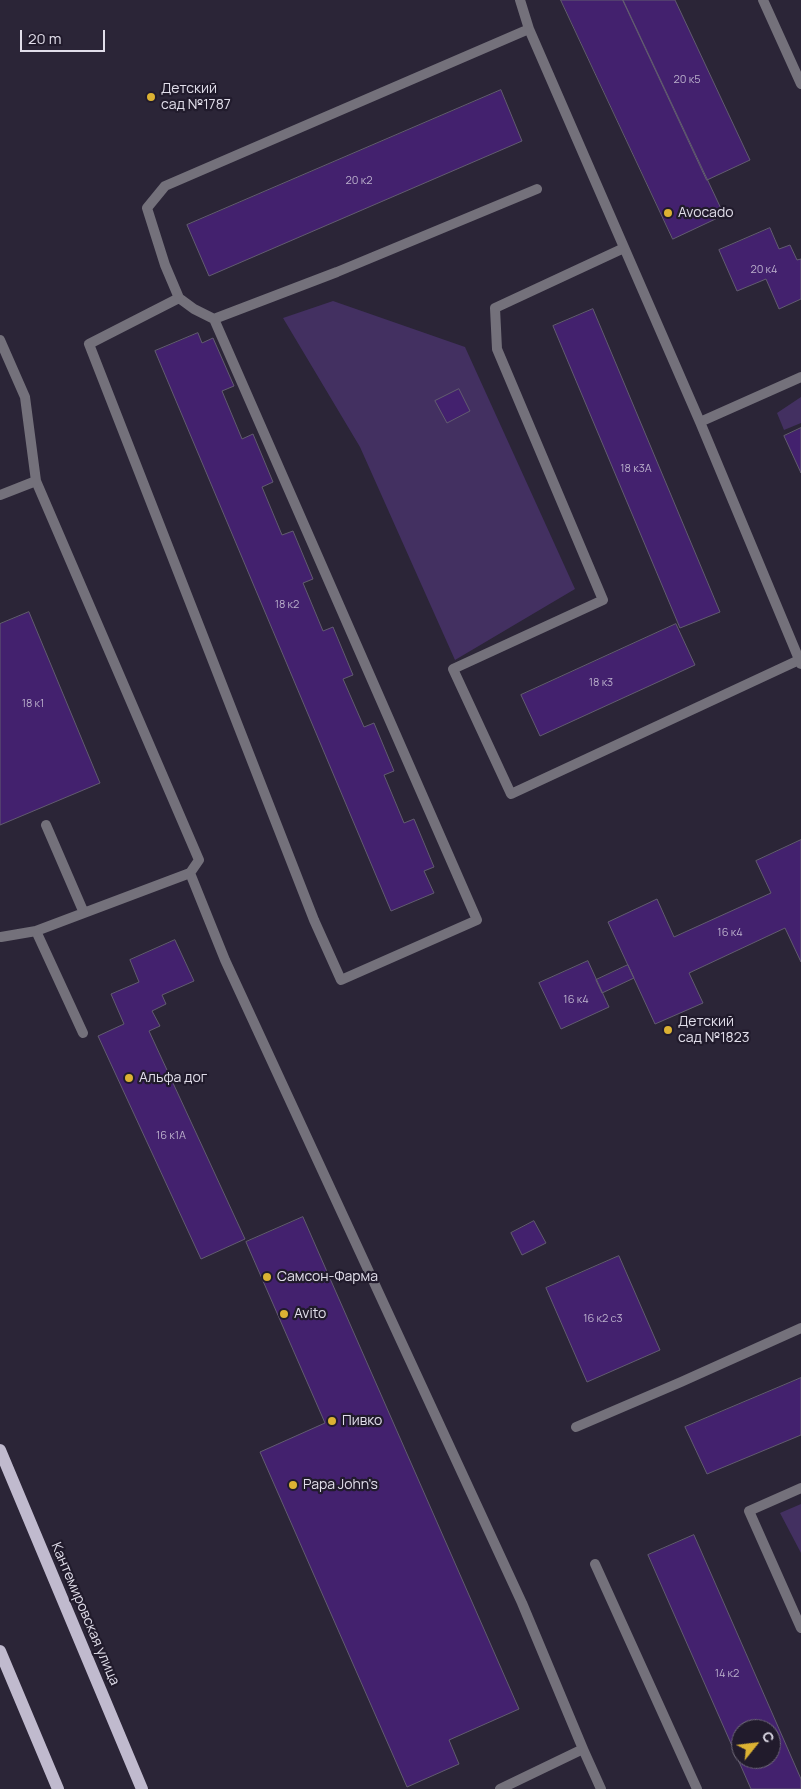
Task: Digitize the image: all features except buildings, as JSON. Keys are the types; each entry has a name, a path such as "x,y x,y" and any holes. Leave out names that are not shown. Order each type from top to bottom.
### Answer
{"main road":[{"name":"Кантемировская улица","path":"0,1450 142,1789"},
{"path":"0,1651 58,1789"}],"lane":[{"path":"520,0 529,29 700,422 800,662 511,794 453,669 603,600 497,349 495,308 624,248"},
{"path":"763,0 801,84"},
{"path":"179,298 89,344 314,920 341,980 478,920 214,319 194,309 179,298 165,265 147,208 165,186 529,29"},
{"path":"214,319 337,272 536,189"},
{"path":"0,340 25,397 36,480 199,860 190,873 36,931 1,937"},
{"path":"700,422 801,376"},
{"path":"0,495 36,480"},
{"path":"46,825 84,913"},
{"path":"190,873 225,960 522,1603 601,1789"},
{"path":"36,931 83,1033"},
{"path":"576,1427 801,1328"},
{"path":"801,1488 750,1511 801,1628"},
{"path":"595,1564 697,1789"},
{"path":"500,1789 583,1749"}],"shaded area":[{"path":"333,301 465,347 575,589 455,660 360,447 283,318"},
{"path":"801,397 801,423 784,430 777,413"},
{"path":"801,1504 801,1553 780,1513"}],"place":[{"name":"Детский сад №1787","path":"151,97"},
{"name":"Avocado","path":"668,213"},
{"name":"Детский сад №1823","path":"668,1030"},
{"name":"Альфа дог","path":"129,1078"},
{"name":"Самсон-Фарма","path":"267,1277"},
{"name":"Avito","path":"284,1314"},
{"name":"Пивко","path":"332,1421"},
{"name":"Papa John's","path":"293,1485"}]}
